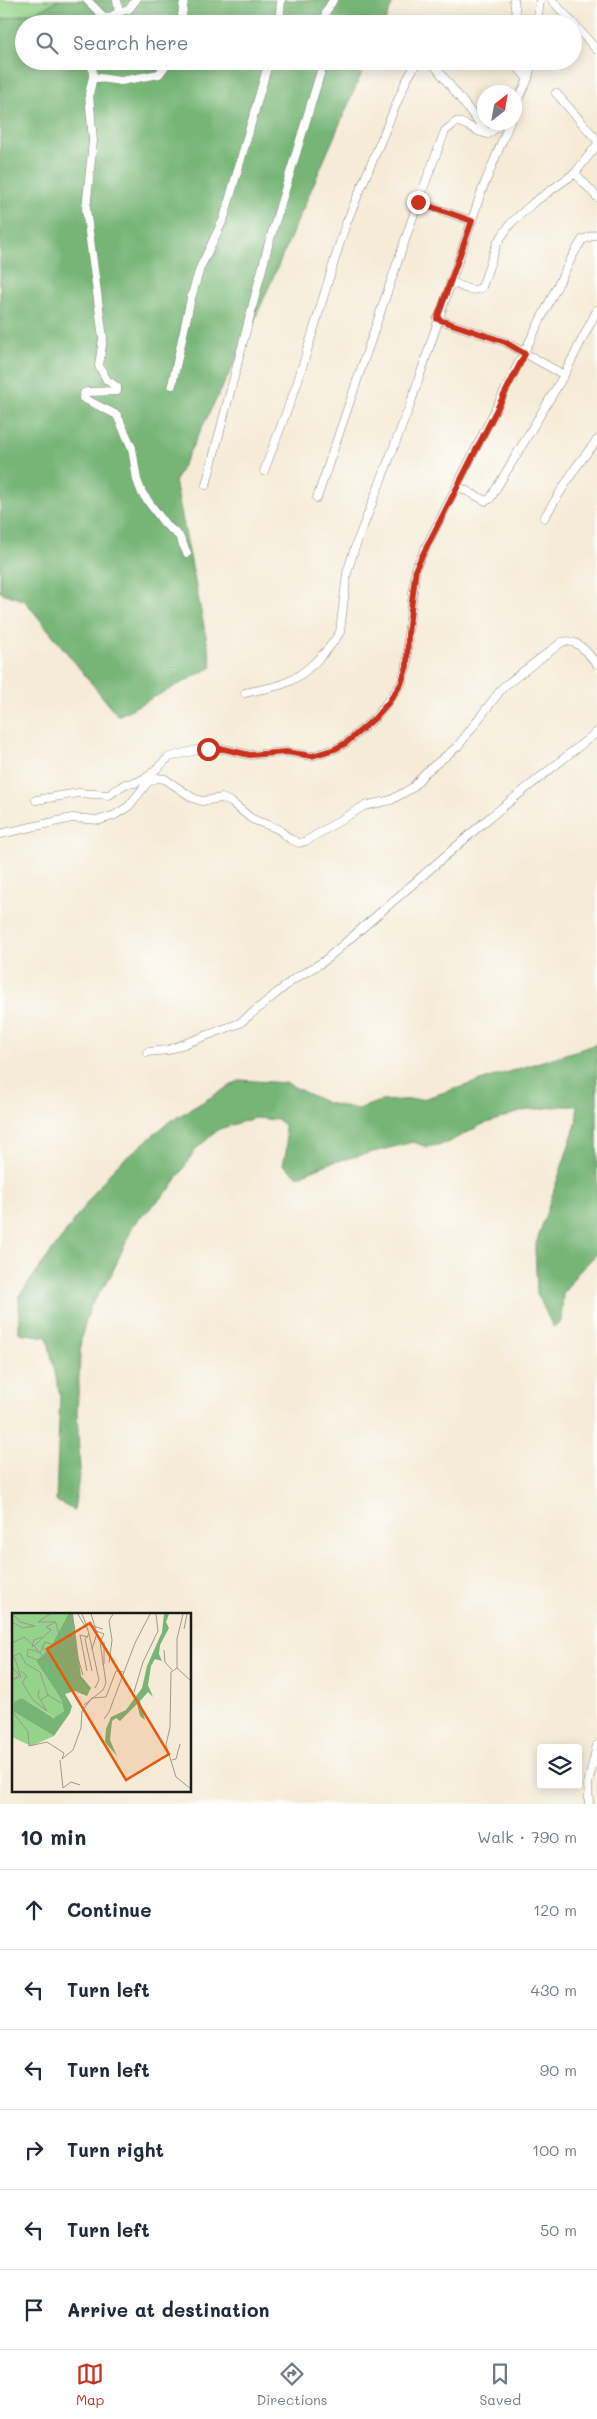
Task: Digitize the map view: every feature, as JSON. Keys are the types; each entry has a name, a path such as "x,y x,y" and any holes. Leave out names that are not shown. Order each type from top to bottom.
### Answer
{"street":[{"path":"87,0 99,15"},
{"path":"117,0 120,12"},
{"path":"115,15 129,9 136,0"},
{"path":"182,15 184,0"},
{"path":"280,15 281,0"},
{"path":"326,15 334,0"},
{"path":"514,0 516,15"},
{"path":"538,15 540,0"},
{"path":"552,0 566,15"},
{"path":"582,33 597,50"},
{"path":"93,70 89,94 92,141 86,209 103,338 99,366 107,380 117,390 88,392 84,393 83,398 87,402 107,408 117,415 132,448 137,480 142,493 165,524 180,536 187,553"},
{"path":"93,77 121,81 159,74 162,70"},
{"path":"172,384 191,298 200,268 224,218 266,70"},
{"path":"206,485 268,246 321,70"},
{"path":"264,471 297,384 345,226 406,81 413,70"},
{"path":"438,70 488,134"},
{"path":"520,70 528,79"},
{"path":"522,91 530,70"},
{"path":"556,93 597,140"},
{"path":"316,498 418,202 445,131 456,122 466,123 478,132 488,134 493,130"},
{"path":"245,693 285,683 296,676 318,658 340,632 347,573 410,405 450,281 507,130"},
{"path":"450,281 471,290 477,290 482,287 497,243 511,223 533,203 575,173 597,145"},
{"path":"575,173 597,197"},
{"path":"418,202 472,221"},
{"path":"0,834 72,818 100,820 115,815 129,806 153,777 163,761 176,754 197,750 224,749 250,755 286,752 312,756 335,749 358,734 388,703 401,684 407,666 408,634 416,568 573,255 582,240 597,234"},
{"path":"457,486 486,500 490,499 564,375 597,310"},
{"path":"437,319 505,342 564,375"},
{"path":"544,518 576,467 597,440"},
{"path":"36,800 78,793 109,795 125,784 153,777 165,779 193,798 202,801 222,798 231,802 252,820 278,829 290,839 299,843 306,841 364,806 391,800 412,788 425,773 458,746 502,687 562,642 572,641 578,644 597,664"},
{"path":"147,1052 168,1050 240,1023 246,1019 294,979 323,962 489,818 597,732"},
{"path":"589,1804 588,1784 597,1745"}],"green space":[{"path":"0,0 59,0 37,12 15,15 15,17 0,20"},
{"path":"59,0 394,0 388,15 23,15 37,12"},
{"path":"15,17 15,70 363,70 245,342 175,481 212,667 118,716 25,601 0,592 0,20"},
{"path":"597,1044 597,1254 576,1275 563,1294 561,1321 553,1327 537,1293 535,1247 577,1121 577,1106 522,1111 481,1125 447,1143 427,1147 413,1142 330,1163 298,1176 283,1165 287,1147 284,1125 278,1120 254,1118 219,1129 196,1149 170,1189 134,1224 111,1275 90,1307 81,1338 77,1412 80,1470 74,1510 56,1501 60,1395 47,1337 19,1333 19,1296 115,1167 169,1122 240,1080 286,1083 327,1103 358,1109 380,1101 423,1099"}],"route":[{"path":"208,749 224,749 250,755 286,752 305,756 312,756 335,749 358,734 375,718 401,684 407,666 408,634 416,568 525,354 505,342 437,319 472,221 418,202"}]}
